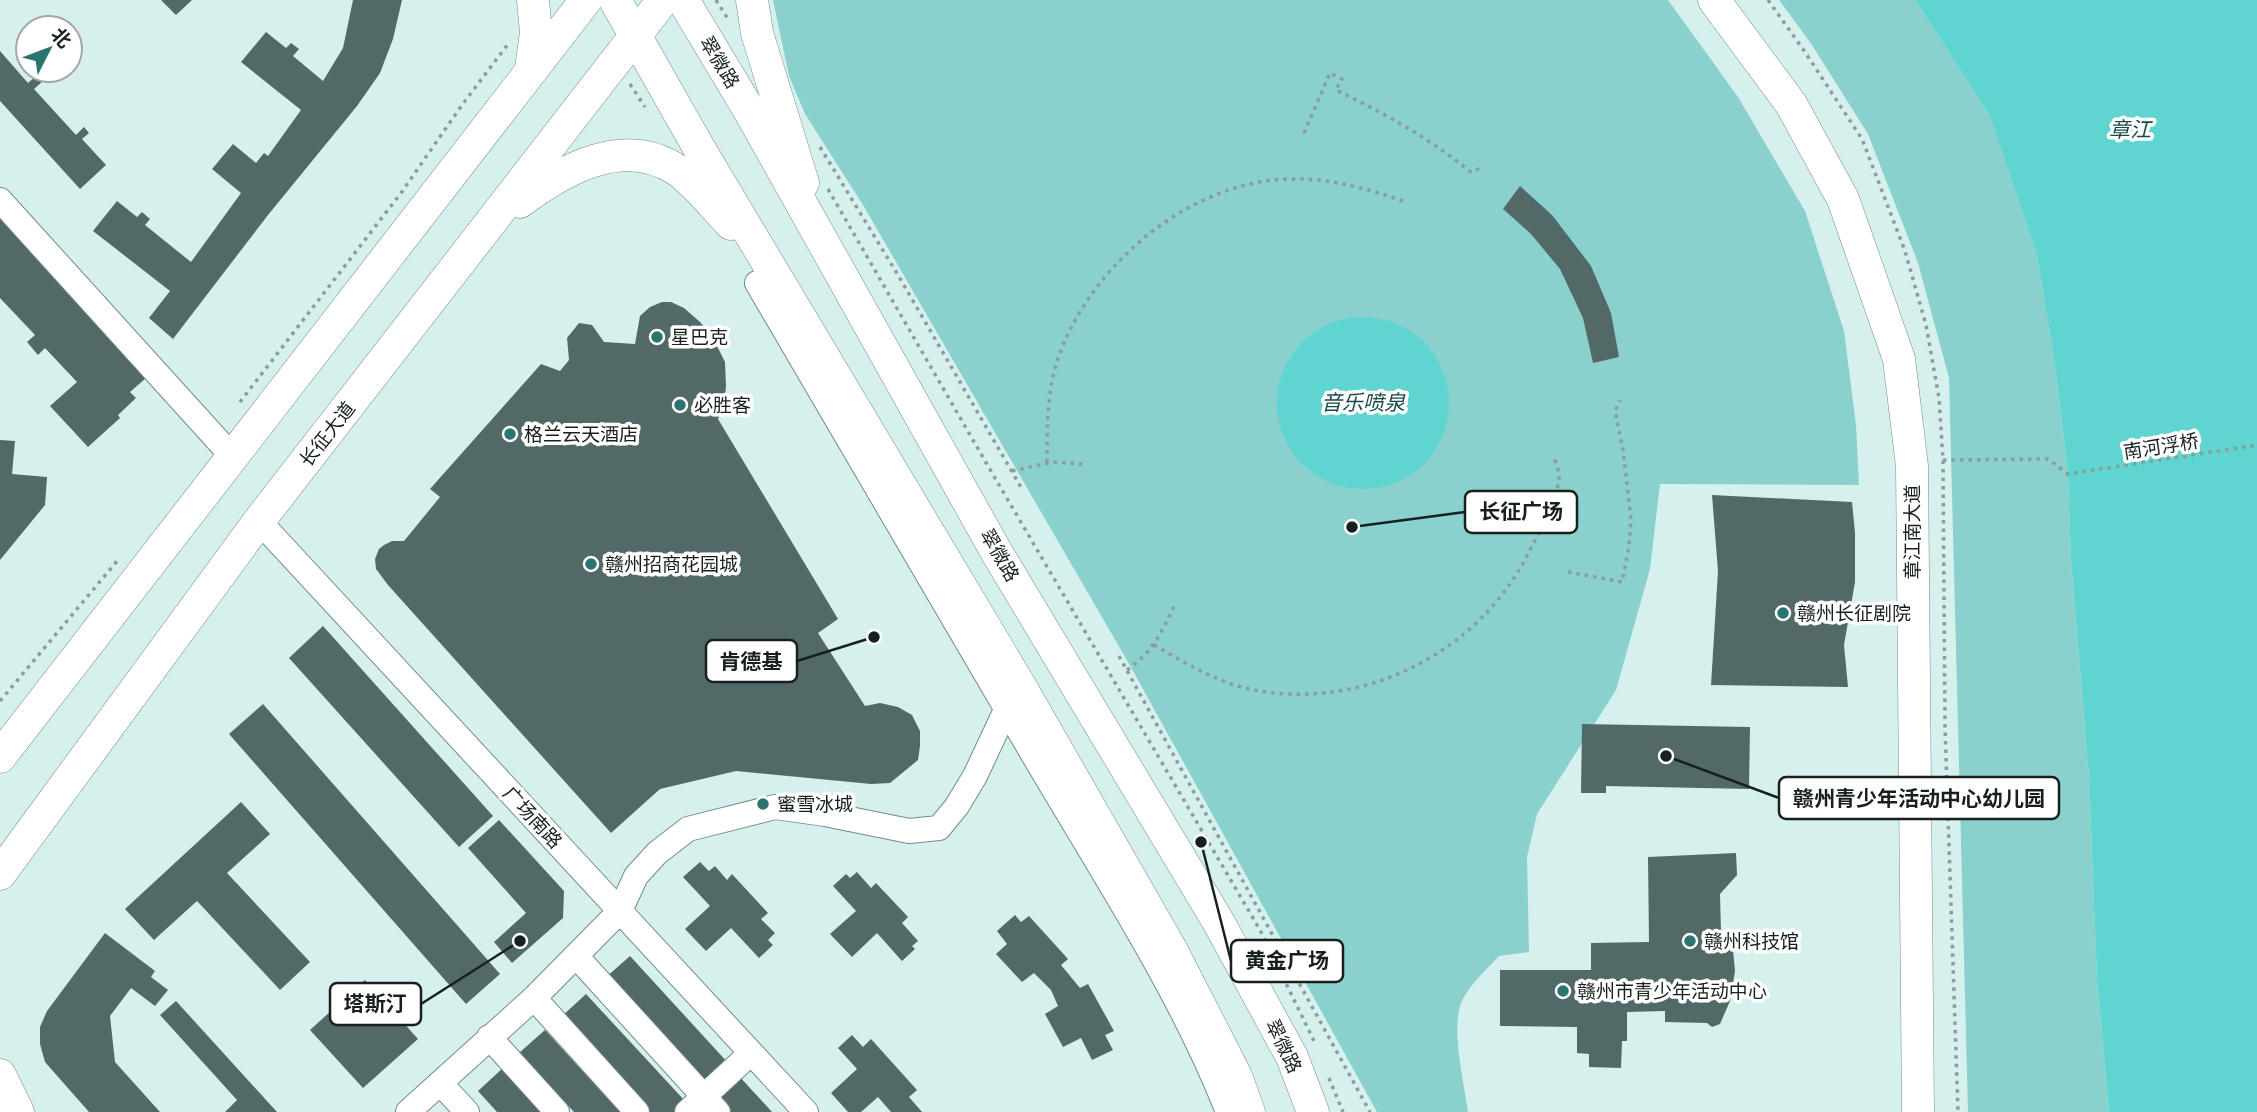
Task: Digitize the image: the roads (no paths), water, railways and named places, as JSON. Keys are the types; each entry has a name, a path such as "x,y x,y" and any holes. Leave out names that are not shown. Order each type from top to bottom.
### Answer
{"main road":[{"path":"531,68 536,32 533,0"},
{"path":"0,757 586,0"},
{"path":"615,0 699,148 765,275 1012,696 1172,951 1236,1076 1249,1112"},
{"name":"长征大道","path":"2,875 259,521 663,0"},
{"name":"翠微路","path":"682,0 749,110 1004,565 1219,923 1292,1058 1313,1112"},
{"path":"752,0 757,33 783,113 816,232"},
{"name":"章江南大道","path":"1714,0 1791,104 1843,199 1899,359 1912,466 1918,1112"},
{"name":"章江南大道","path":"1740,0 1807,93 1861,191 1917,357 1929,464 1926,692 1937,1112"},
{"path":"491,224 550,180 579,165 641,155 656,159 680,172 765,275"},
{"path":"0,1075 16,1112"},
{"path":"0,1097 16,1112"}],"street":[{"path":"0,200 232,456"},
{"name":"广场南路","path":"259,521 806,1112"},
{"path":"408,1112 534,998 576,956 620,911 636,876 657,853 688,829 775,807 909,831 939,828 957,806 975,776 1012,696"},
{"path":"1012,696 1155,960 1218,1086 1228,1112"},
{"path":"576,956 703,1107 750,1054"},
{"path":"534,998 637,1112"},
{"path":"489,1037 557,1112"},
{"path":"440,1083 467,1112"}],"water":[{"name":"章江","path":"1915,0 2257,0 2257,1112 2109,1112 2097,979 2089,778 2071,561 2068,474 2055,365 2037,255 1989,114"},
{"name":"音乐喷泉","path":"1363,317 1396,323 1424,342 1443,370 1449,403 1443,436 1424,464 1396,483 1363,489 1330,483 1302,464 1283,436 1277,403 1283,370 1302,342 1330,323"}],"place":[{"name":"星巴克","path":"657,337"},
{"name":"必胜客","path":"680,405"},
{"name":"格兰云天酒店","path":"510,434"},
{"name":"长征广场","path":"1352,527"},
{"name":"赣州招商花园城","path":"591,564"},
{"name":"赣州长征剧院","path":"1783,613"},
{"name":"肯德基","path":"874,637"},
{"name":"赣州青少年活动中心幼儿园","path":"1666,756"},
{"name":"蜜雪冰城","path":"763,804"},
{"name":"黄金广场","path":"1201,842"},
{"name":"塔斯汀","path":"520,941"},
{"name":"赣州科技馆","path":"1690,941"},
{"name":"赣州市青少年活动中心","path":"1563,991"}]}
